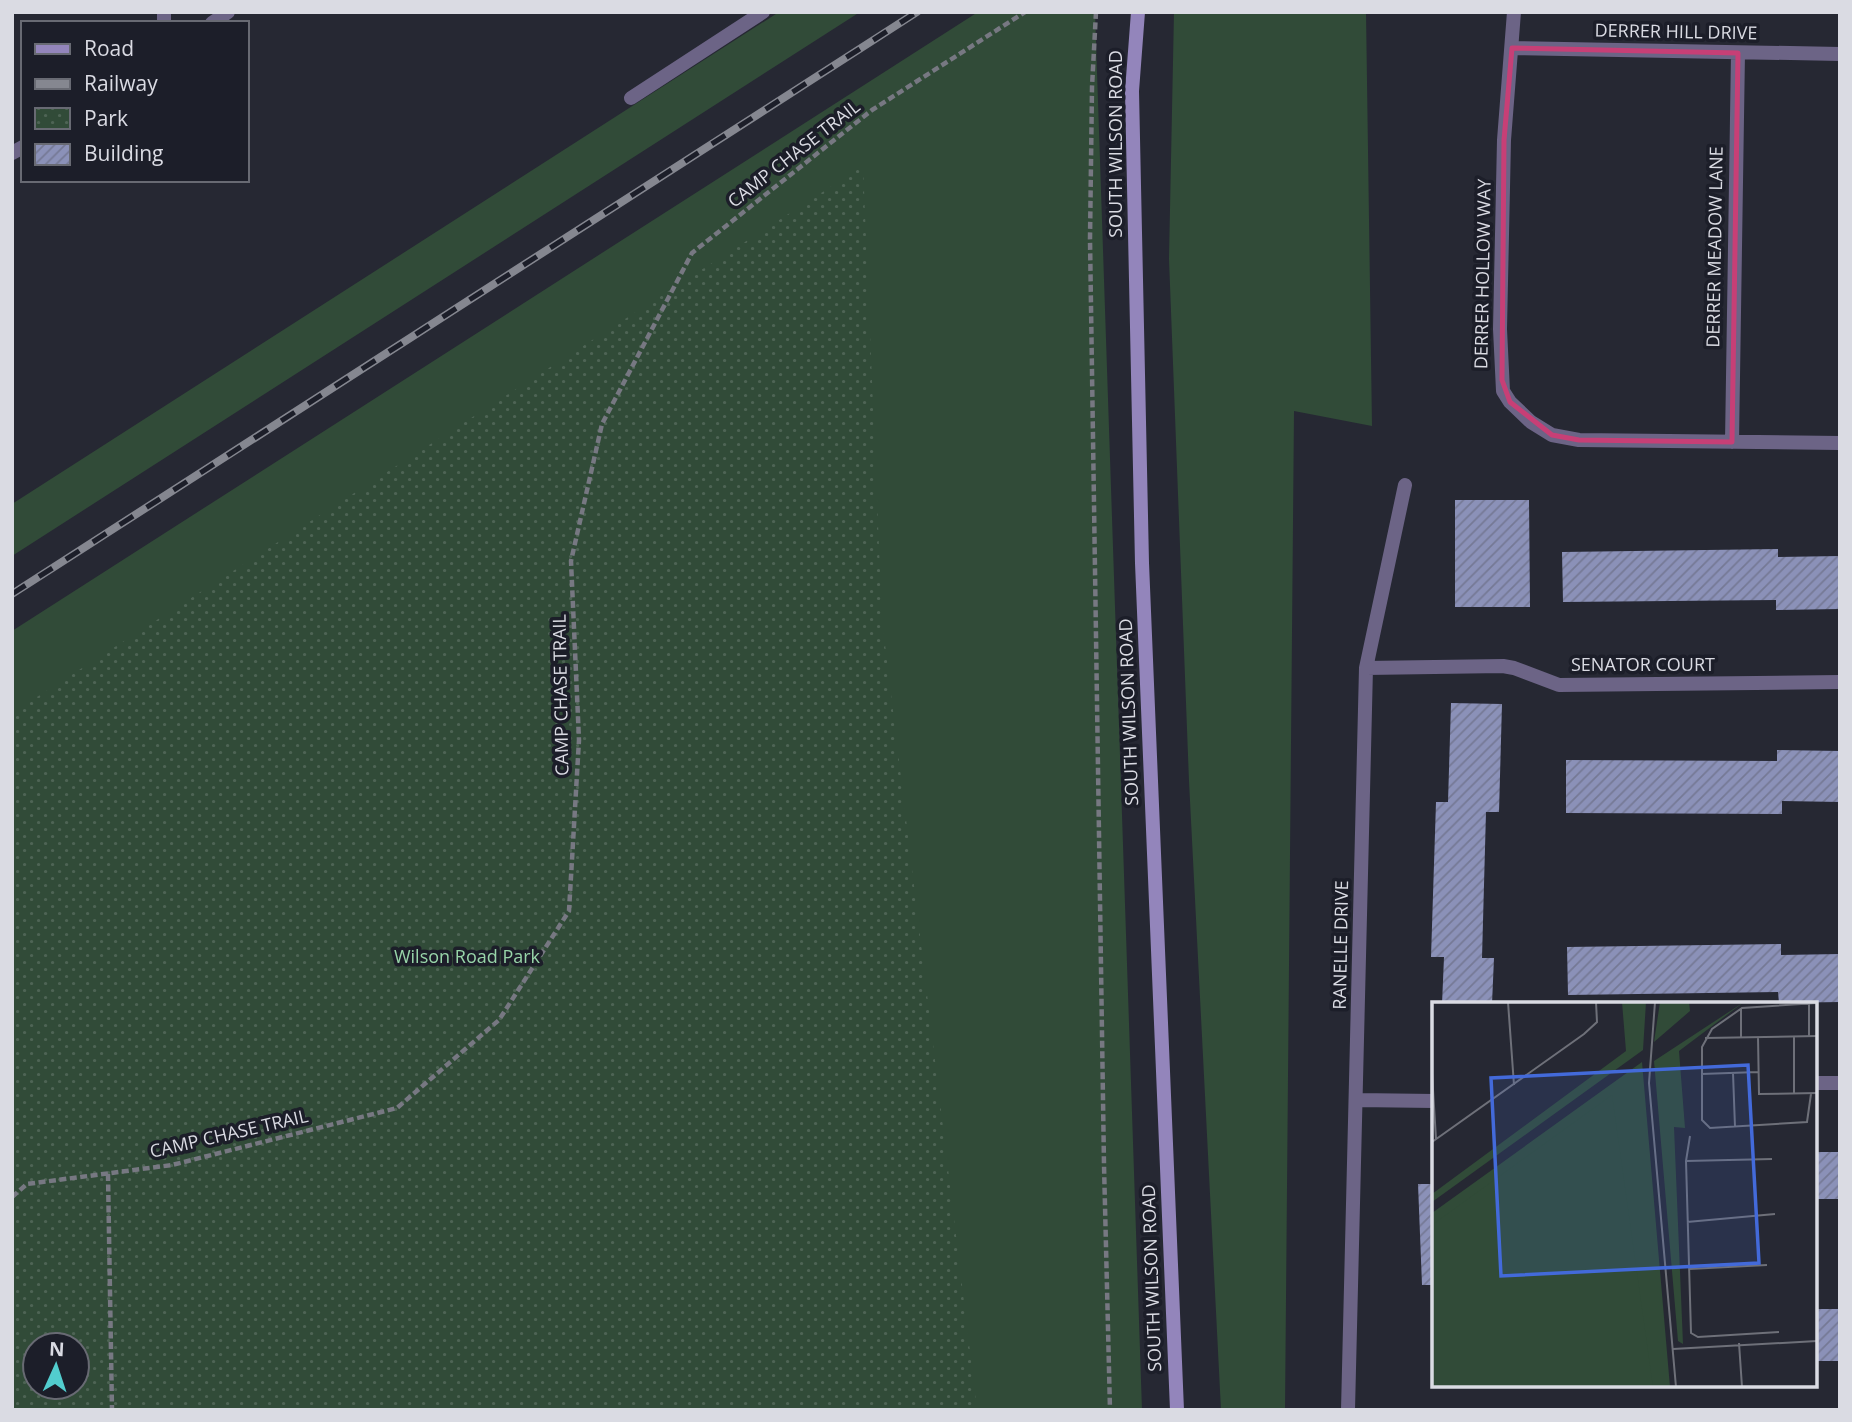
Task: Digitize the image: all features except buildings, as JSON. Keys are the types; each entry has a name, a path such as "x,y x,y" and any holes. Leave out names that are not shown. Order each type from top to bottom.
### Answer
{"main road":[{"name":"SOUTH WILSON ROAD","path":"1138,12 1132,91 1142,563 1177,1410"}],"street":[{"path":"631,98 763,12"},
{"name":"DERRER HOLLOW WAY","path":"1514,12 1504,153 1500,329 1503,391 1510,402 1531,422 1552,435 1579,440 1840,443"},
{"name":"DERRER HILL DRIVE","path":"1511,48 1840,54"},
{"name":"DERRER MEADOW LANE","path":"1731,442 1738,52"},
{"name":"RANELLE DRIVE","path":"1348,1410 1366,668 1405,485"},
{"name":"SENATOR COURT","path":"1366,668 1503,666 1559,685 1840,682"},
{"path":"1817,1083 1840,1083"},
{"path":"1357,1100 1432,1101"}],"path":[{"name":"CAMP CHASE TRAIL","path":"12,1197 27,1184 172,1165 397,1108 499,1020 569,911 579,740 571,561 602,424 692,253 872,110 1026,12"},
{"path":"1096,12 1092,88 1092,395 1110,1410"},
{"path":"108,1174 112,1410"}],"highlighted area":[{"path":"1512,48 1738,53 1732,442 1579,440 1552,435 1510,402 1502,380 1504,140"}],"green space":[{"path":"779,12 860,12 12,556 12,504"},
{"name":"Wilson Road Park","path":"978,12 1095,12 1142,1410 12,1410 12,631"},
{"path":"1174,12 1366,12 1372,426 1294,411 1285,1410 1221,1410 1189,781 1169,259"},
{"name":"Wilson Road Park","path":"863,166 882,619 977,1410 12,1410 12,713"}],"railway":[{"path":"12,594 917,12"}]}
